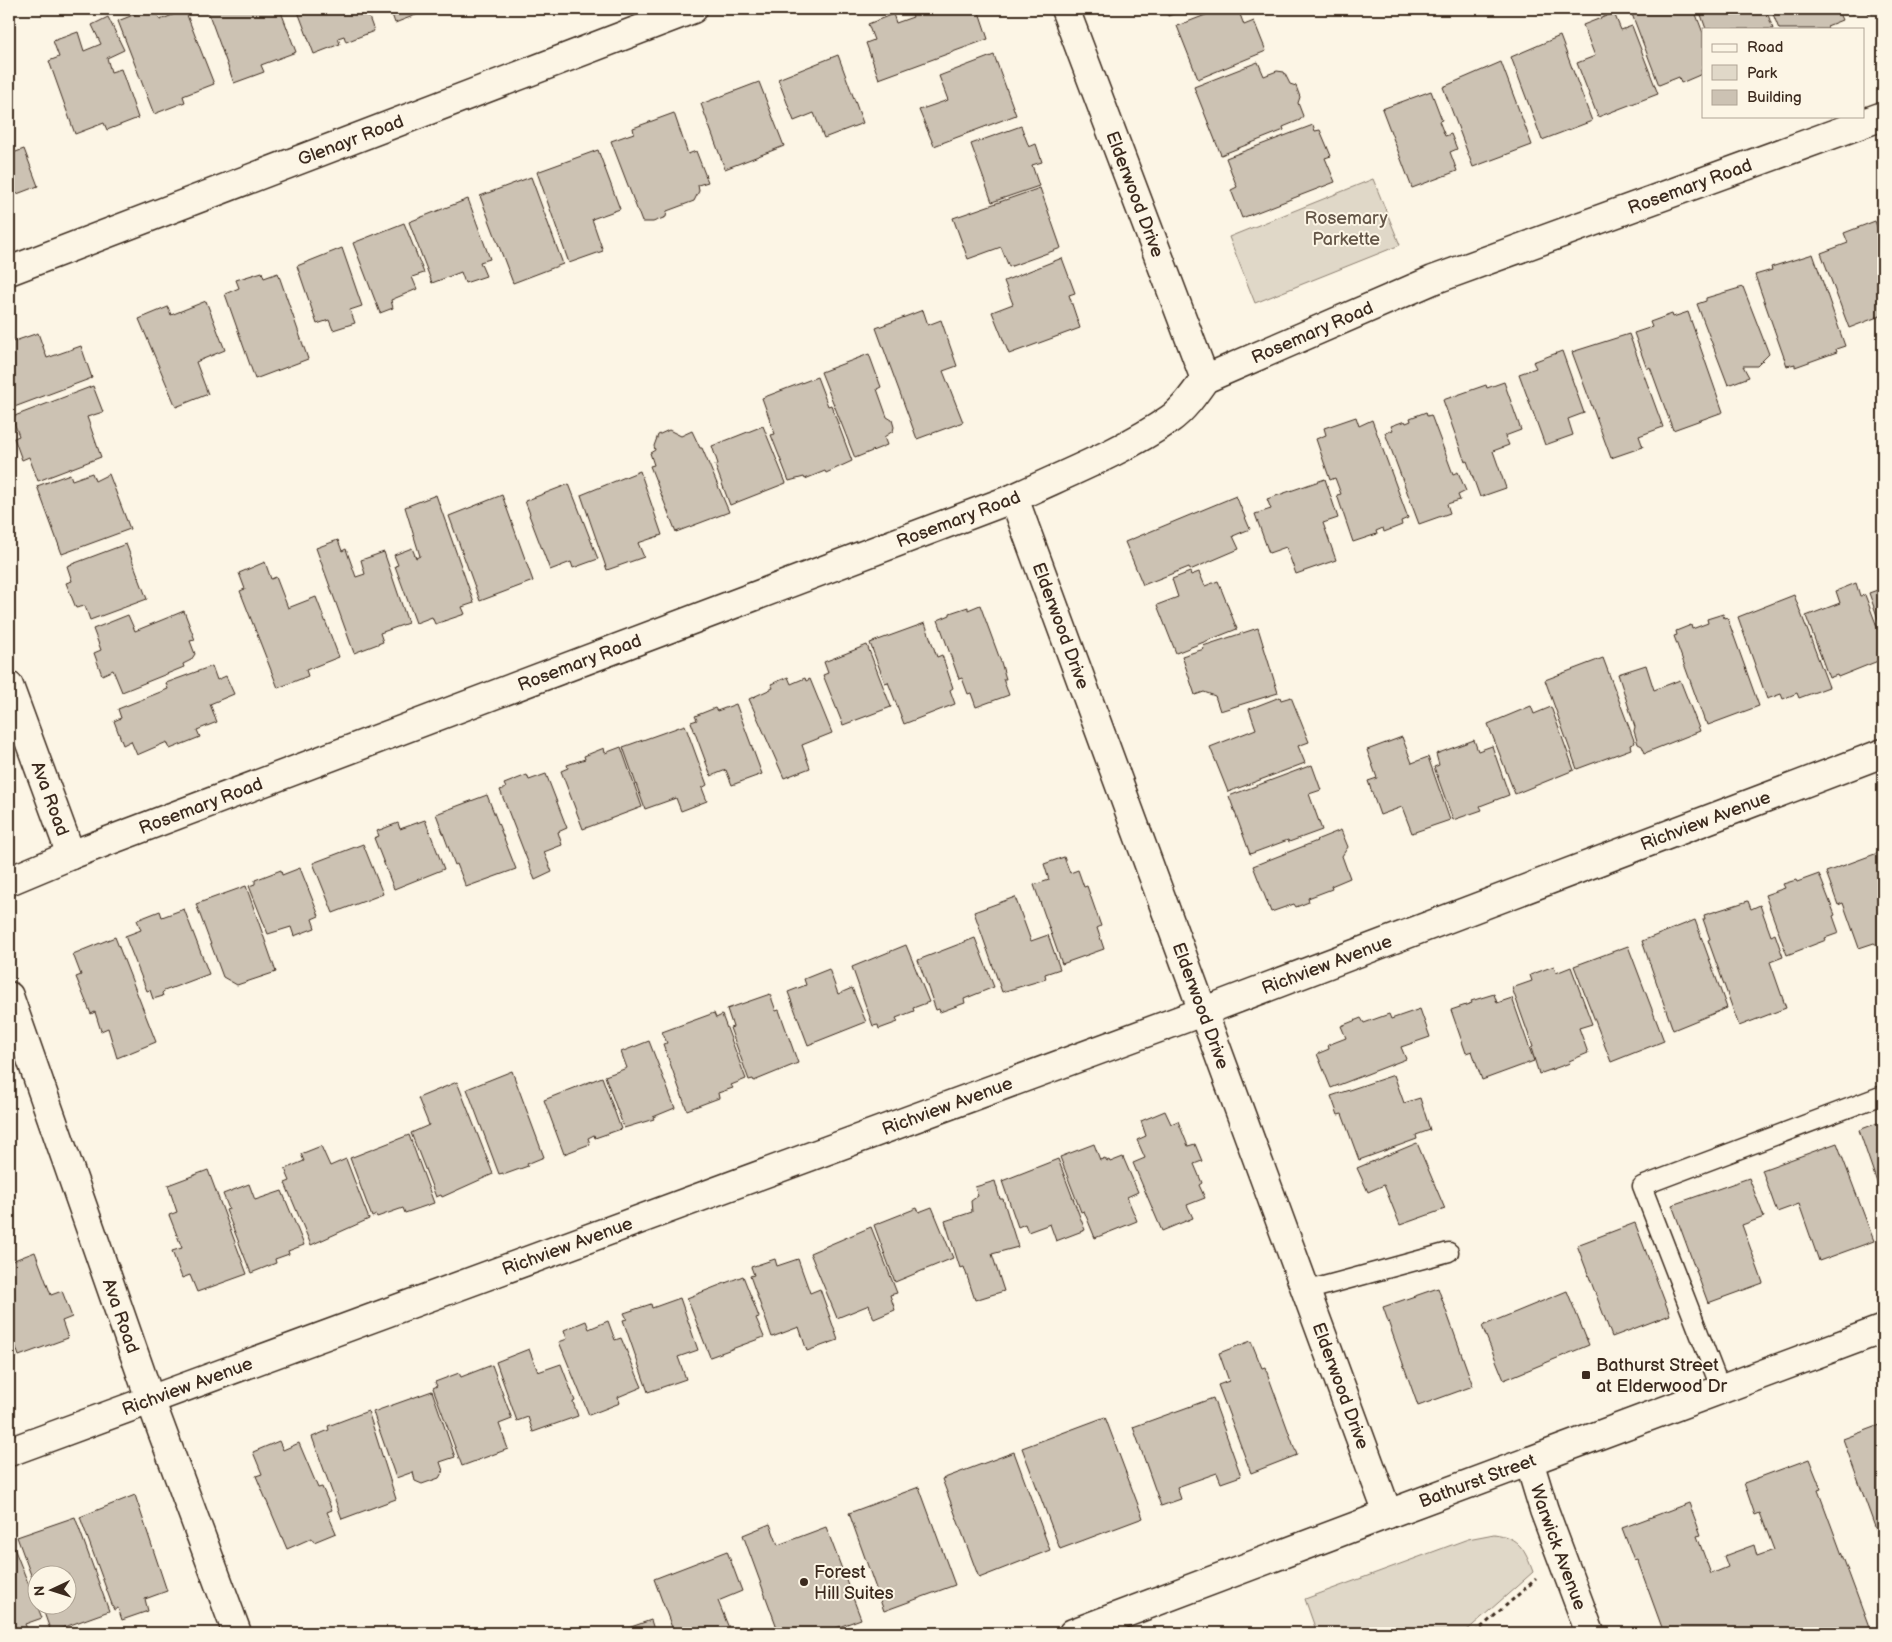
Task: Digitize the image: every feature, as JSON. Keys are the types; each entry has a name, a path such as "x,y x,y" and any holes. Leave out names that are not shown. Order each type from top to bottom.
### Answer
{"street":[{"name":"Glenayr Road","path":"9,271 693,9"},
{"name":"Elderwood Drive","path":"1065,9 1206,379"},
{"name":"Rosemary Road","path":"9,881 71,855 1014,498 1129,444 1171,419 1190,400 1206,379 1433,280 1883,116"},
{"name":"Elderwood Drive","path":"1014,498 1388,1514"},
{"name":"Ava Road","path":"9,686 71,855"},
{"name":"Richview Avenue","path":"9,1452 1202,1012 1883,753"},
{"name":"Ava Road","path":"9,996 150,1399 237,1633"},
{"name":"Bathurst Street","path":"1073,1633 1883,1329"},
{"name":"Warwick Avenue","path":"1530,1461 1547,1518 1590,1633"}],"lane":[{"path":"1721,1390 1642,1186 1883,1095"},
{"path":"1305,1291 1449,1252"}],"path":[{"path":"1474,1633 1539,1577"}],"green space":[{"name":"Rosemary Parkette","path":"1373,179 1400,245 1255,303 1229,237"},
{"path":"1494,1534 1510,1538 1520,1546 1533,1572 1464,1633 1317,1633 1305,1599 1468,1539"}],"building":[{"path":"148,9 155,9 160,20 185,10 214,84 183,96 185,102 154,114 118,21"},
{"path":"207,9 280,9 296,52 261,65 264,72 234,83"},
{"path":"297,9 366,9 374,31 346,42 344,36 338,38 340,44 314,54"},
{"path":"390,9 431,9 395,23"},
{"path":"916,9 978,9 988,39 879,79 866,43 874,40 868,24 893,14 896,23 913,17 911,11"},
{"path":"1165,9 1188,9 1168,16"},
{"path":"1221,9 1238,9 1244,25 1254,21 1266,51 1198,79 1177,26"},
{"path":"1630,9 1694,9 1702,30 1702,74 1681,83 1679,77 1659,85"},
{"path":"1699,9 1766,9 1773,28 1706,28"},
{"path":"1771,9 1837,9 1842,20 1827,26 1828,28 1779,28"},
{"path":"1849,9 1867,9 1852,14"},
{"path":"1867,9 1883,9 1869,14"},
{"path":"1614,13 1621,30 1632,26 1658,94 1598,117 1577,63 1595,56 1583,25"},
{"path":"108,17 124,50 107,58 111,72 121,69 138,118 107,130 104,123 75,134 49,61 59,57 53,41 78,32 84,51 101,44 92,25"},
{"path":"1560,36 1592,121 1542,140 1511,57"},
{"path":"838,55 863,123 824,138 814,113 794,121 778,79"},
{"path":"994,55 1016,115 934,146 919,110 948,100 939,76"},
{"path":"1258,62 1264,76 1277,71 1284,72 1290,84 1296,86 1300,97 1298,103 1303,116 1300,120 1283,127 1284,130 1221,155 1194,87"},
{"path":"1501,62 1532,145 1473,167 1443,87"},
{"path":"759,82 784,146 725,169 701,104"},
{"path":"1431,91 1442,120 1439,121 1445,136 1451,134 1457,149 1450,152 1457,171 1412,188 1382,109"},
{"path":"674,113 688,154 696,151 708,182 698,185 699,191 694,201 667,211 666,217 653,222 642,222 611,141 634,133 633,128"},
{"path":"1313,125 1315,131 1320,130 1331,156 1325,158 1335,182 1242,218 1231,190 1237,187 1226,158"},
{"path":"1021,126 1029,147 1036,144 1042,162 1032,165 1039,186 992,202 971,144"},
{"path":"9,143 13,153 24,149 38,186 9,197"},
{"path":"598,150 620,209 592,219 603,251 569,263 537,172"},
{"path":"531,177 563,264 513,283 480,196"},
{"path":"1040,188 1061,248 1009,267 1001,247 968,259 953,218"},
{"path":"468,199 490,259 480,262 486,276 465,283 461,272 432,283 409,222"},
{"path":"1875,221 1883,243 1883,317 1881,318 1880,316 1849,328 1821,253 1848,243 1844,233"},
{"path":"404,223 424,273 412,277 417,289 391,300 393,308 380,313 353,243"},
{"path":"342,248 362,306 350,310 355,323 333,330 329,320 317,324 297,266"},
{"path":"1813,254 1845,346 1836,349 1837,352 1795,367 1795,364 1787,366 1755,275 1772,270 1771,267"},
{"path":"1062,258 1075,293 1069,295 1080,328 1009,354 992,312 1013,304 1004,281"},
{"path":"262,272 264,278 278,273 308,359 255,379 225,294 239,288 236,280"},
{"path":"1743,287 1769,354 1757,366 1743,366 1749,377 1728,385 1697,304 1706,301 1706,298"},
{"path":"206,301 225,350 196,362 208,394 176,407 139,319 168,307 171,315"},
{"path":"923,310 928,325 941,320 957,366 943,371 963,422 917,439 876,328"},
{"path":"1688,312 1723,412 1673,430 1650,367 1647,369 1634,333 1652,327 1650,322 1672,314 1673,317"},
{"path":"38,333 47,358 81,346 92,378 9,409 9,343"},
{"path":"1629,334 1663,427 1639,436 1643,447 1611,458 1572,352"},
{"path":"1562,351 1584,413 1568,419 1573,435 1545,445 1519,374 1536,368 1533,362"},
{"path":"869,354 881,387 877,389 887,417 892,420 894,427 893,431 884,437 887,445 855,458 821,372"},
{"path":"817,377 828,406 831,405 852,461 826,473 825,471 805,479 804,477 789,481 771,435 775,434 762,398"},
{"path":"1504,382 1521,430 1505,436 1509,445 1493,451 1506,488 1480,497 1467,461 1465,462 1443,400 1486,385 1487,388"},
{"path":"93,386 103,412 87,417 101,457 38,481 29,457 22,460 14,438 19,436 12,417"},
{"path":"1426,412 1427,416 1431,415 1453,474 1458,472 1466,491 1458,495 1460,500 1447,504 1450,513 1419,524 1385,433 1393,430 1391,426 1411,421 1410,418"},
{"path":"1356,417 1359,426 1372,420 1408,518 1401,521 1402,525 1384,532 1383,528 1376,531 1377,534 1353,542 1337,495 1341,494 1335,478 1330,480 1316,439 1326,435 1324,428"},
{"path":"763,426 786,483 730,505 715,465 718,464 712,446"},
{"path":"669,430 681,436 692,431 700,448 702,448 729,512 676,532 650,466 654,465 650,453 655,450 654,446 658,435"},
{"path":"640,471 662,535 638,543 644,557 607,570 581,495"},
{"path":"92,473 95,481 109,474 130,529 62,554 37,486 70,474 72,480"},
{"path":"1325,479 1338,518 1323,523 1336,560 1296,574 1286,547 1269,553 1255,514 1271,509 1267,499"},
{"path":"569,484 598,559 573,568 571,562 550,570 525,501"},
{"path":"436,495 474,603 462,607 465,614 435,624 432,617 416,623 395,566 398,565 394,555 412,548 416,558 420,556 405,507"},
{"path":"502,495 533,581 480,601 449,516"},
{"path":"1236,496 1250,529 1233,536 1239,549 1190,570 1189,567 1143,585 1125,542"},
{"path":"338,540 342,551 346,549 356,577 365,574 361,560 384,552 408,623 380,633 383,642 354,653 316,548"},
{"path":"126,544 147,599 90,620 85,606 76,608 66,583 72,581 67,566"},
{"path":"265,562 271,579 276,577 288,608 316,597 339,657 306,670 308,676 278,688 240,591 245,589 239,573"},
{"path":"1190,572 1191,575 1199,572 1205,586 1218,581 1237,629 1176,653 1157,605 1178,597 1172,579"},
{"path":"1856,583 1860,596 1865,595 1883,642 1883,659 1838,677 1837,675 1829,678 1806,616 1840,603 1836,591"},
{"path":"1883,588 1883,633 1869,593"},
{"path":"1794,595 1829,687 1799,698 1797,693 1783,699 1781,694 1767,699 1738,617"},
{"path":"980,605 1001,662 1006,679 1003,679 1009,695 976,707 971,693 968,694 962,678 959,679 938,620 950,615 950,613 968,607 968,610"},
{"path":"184,611 195,640 190,641 195,654 191,660 183,664 184,667 122,692 113,670 102,675 94,653 101,650 93,629 128,615 135,631"},
{"path":"1723,614 1724,618 1727,617 1759,706 1708,725 1705,722 1674,636 1677,635 1676,631 1691,625 1692,629 1708,623 1707,619"},
{"path":"925,623 937,657 942,655 953,688 950,690 955,704 904,724 888,682 885,683 870,643"},
{"path":"1258,628 1278,693 1220,711 1215,696 1204,692 1195,695 1182,656 1204,649 1203,646"},
{"path":"867,645 891,707 843,725 823,675 828,673 824,662"},
{"path":"1603,658 1635,743 1630,745 1631,749 1577,769 1545,680"},
{"path":"1646,665 1654,690 1680,680 1700,731 1645,753 1642,746 1638,744 1634,731 1635,727 1618,674"},
{"path":"212,666 217,680 226,676 234,694 210,704 217,722 197,730 200,737 170,749 167,742 137,755 131,741 123,745 114,721 121,718 118,709 168,689 166,683"},
{"path":"788,677 791,684 805,678 806,681 810,679 832,733 802,745 810,768 784,778 749,699 773,688 771,684"},
{"path":"1280,697 1281,700 1291,697 1309,742 1298,746 1305,763 1228,792 1210,747 1256,729 1249,709"},
{"path":"736,704 762,774 732,785 726,770 711,776 691,722 697,720 695,716 715,708 717,711"},
{"path":"1531,706 1534,714 1551,707 1574,770 1515,794 1488,724"},
{"path":"685,725 707,785 702,788 707,801 681,811 676,798 645,809 623,747"},
{"path":"1402,737 1412,763 1428,757 1450,820 1412,833 1402,807 1380,815 1368,781 1377,778 1367,750"},
{"path":"1474,740 1478,751 1492,746 1509,795 1480,806 1482,810 1453,820 1434,767 1439,765 1436,754"},
{"path":"621,747 642,807 583,829 561,771 568,768 567,765 585,759 584,756 604,748 605,753"},
{"path":"1312,765 1321,790 1309,794 1322,830 1250,854 1229,796"},
{"path":"546,774 567,828 558,832 562,845 544,852 552,872 535,880 500,790 506,788 504,784 527,775 529,780"},
{"path":"487,795 516,869 466,887 457,864 455,865 436,814"},
{"path":"425,820 444,869 394,889 374,838 379,836 377,831 398,823 400,829"},
{"path":"1341,830 1348,847 1342,856 1350,878 1331,886 1332,889 1308,898 1309,902 1296,907 1294,904 1271,912 1253,866"},
{"path":"363,844 383,894 333,913 313,863"},
{"path":"1883,851 1883,946 1880,947 1874,943 1859,948 1843,903 1838,905 1826,872"},
{"path":"1064,857 1070,873 1078,870 1084,887 1087,886 1101,926 1097,928 1104,949 1062,964 1034,885 1049,880 1044,864"},
{"path":"300,868 319,916 312,919 315,928 294,936 291,927 268,934 249,886 255,884 255,880 281,870 282,875"},
{"path":"1819,874 1835,915 1833,916 1839,933 1787,955 1765,895 1785,888 1783,884 1796,880 1797,882"},
{"path":"246,886 276,972 237,985 223,977 196,904"},
{"path":"1015,897 1031,941 1048,935 1060,969 1045,974 1046,979 1002,992 974,912"},
{"path":"1748,901 1751,909 1760,905 1771,936 1775,934 1783,957 1770,962 1786,1008 1739,1026 1708,940 1710,939 1703,919 1705,919 1704,915"},
{"path":"184,909 209,974 164,991 162,993 163,996 153,999 150,990 147,991 125,936 141,930 137,920 160,911 162,917"},
{"path":"1695,920 1727,1008 1673,1030 1642,941"},
{"path":"115,937 156,1042 117,1058 108,1028 101,1031 95,1012 91,1014 76,977 81,975 73,954"},
{"path":"975,938 994,987 964,999 965,1003 940,1012 939,1009 936,1010 918,960"},
{"path":"906,945 929,1002 913,1008 914,1011 896,1018 898,1022 879,1029 878,1025 873,1026 852,967"},
{"path":"1628,946 1664,1041 1611,1062 1574,966"},
{"path":"1554,966 1556,973 1571,967 1592,1024 1579,1028 1588,1053 1569,1061 1570,1063 1539,1074 1531,1048 1533,1047 1512,988 1532,981 1530,975"},
{"path":"829,969 838,994 852,988 866,1022 808,1045 788,992 806,985 804,979"},
{"path":"770,994 776,1011 779,1010 798,1063 754,1081 753,1079 749,1080 730,1028 733,1027 727,1009"},
{"path":"1494,994 1497,1003 1512,998 1534,1061 1482,1080 1472,1051 1466,1053 1451,1010"},
{"path":"1420,1009 1430,1037 1401,1047 1406,1059 1331,1088 1317,1054 1329,1049 1328,1045 1346,1038 1341,1026 1361,1018 1364,1023 1389,1014 1391,1019"},
{"path":"714,1013 716,1018 722,1015 746,1079 731,1085 733,1088 718,1093 719,1098 687,1110 663,1044 667,1043 662,1032"},
{"path":"649,1041 675,1108 653,1117 654,1119 624,1128 605,1076 627,1068 621,1052"},
{"path":"512,1071 544,1157 527,1164 528,1166 503,1175 503,1173 499,1174 467,1089"},
{"path":"1394,1075 1404,1103 1420,1098 1430,1130 1416,1135 1417,1139 1359,1160 1342,1114 1338,1115 1331,1096"},
{"path":"602,1077 621,1129 595,1138 594,1135 588,1138 590,1144 564,1154 544,1100"},
{"path":"457,1082 493,1174 442,1197 441,1195 436,1197 411,1133 429,1125 418,1098"},
{"path":"1165,1111 1171,1124 1178,1121 1188,1146 1195,1144 1202,1161 1194,1164 1202,1183 1199,1185 1205,1198 1187,1205 1193,1218 1162,1231 1133,1163 1145,1158 1137,1140 1146,1136 1141,1121"},
{"path":"1883,1121 1883,1200 1859,1130"},
{"path":"409,1135 434,1203 405,1213 403,1208 372,1217 350,1158"},
{"path":"1417,1143 1445,1209 1400,1225 1384,1185 1368,1192 1357,1168"},
{"path":"1837,1143 1874,1241 1819,1261 1799,1204 1777,1212 1762,1170"},
{"path":"1094,1144 1100,1160 1105,1158 1110,1162 1123,1157 1138,1192 1127,1197 1137,1221 1095,1238 1084,1211 1081,1212 1060,1157"},
{"path":"321,1146 330,1166 346,1159 369,1219 311,1245 285,1183 290,1181 285,1169 304,1161 301,1154"},
{"path":"1058,1159 1085,1230 1056,1241 1050,1224 1028,1232 1025,1224 1018,1227 1002,1181"},
{"path":"208,1170 247,1274 197,1292 190,1275 182,1278 172,1251 182,1248 169,1215 177,1212 168,1185"},
{"path":"1749,1178 1764,1217 1742,1225 1763,1283 1708,1303 1672,1205"},
{"path":"995,1181 1000,1199 1003,1199 1018,1247 992,1254 1004,1291 975,1300 964,1267 960,1268 945,1221 972,1212 971,1201 978,1196 975,1187"},
{"path":"249,1184 255,1200 282,1191 304,1245 288,1251 289,1254 275,1259 276,1263 251,1273 226,1210 229,1209 223,1194"},
{"path":"932,1207 953,1258 895,1282 874,1225 917,1208 919,1212"},
{"path":"1635,1223 1670,1315 1612,1337 1577,1245"},
{"path":"871,1227 897,1293 890,1295 895,1310 874,1319 869,1305 837,1318 810,1253"},
{"path":"35,1252 51,1295 62,1291 72,1317 62,1321 68,1338 19,1356 9,1327 9,1262"},
{"path":"775,1259 777,1266 798,1259 810,1293 820,1289 838,1340 807,1351 799,1327 772,1337 750,1276 754,1275 751,1267"},
{"path":"743,1276 759,1317 756,1318 764,1337 710,1357 687,1298"},
{"path":"1438,1288 1473,1386 1418,1406 1383,1307"},
{"path":"1567,1291 1589,1345 1504,1380 1482,1326"},
{"path":"680,1298 698,1350 678,1357 686,1379 648,1392 623,1320 627,1319 624,1313 651,1304 652,1308"},
{"path":"586,1321 589,1329 608,1321 615,1340 621,1338 642,1387 618,1397 620,1403 589,1415 559,1342 567,1339 564,1330"},
{"path":"9,1337 16,1357 9,1360"},
{"path":"1251,1341 1262,1368 1265,1367 1297,1455 1251,1473 1218,1385 1229,1381 1219,1353"},
{"path":"529,1349 538,1372 561,1364 575,1401 573,1402 578,1416 533,1432 528,1417 517,1421 496,1362"},
{"path":"492,1365 512,1419 499,1424 508,1449 462,1466 433,1388 437,1386 435,1382 459,1373 461,1377"},
{"path":"432,1391 455,1457 440,1462 443,1471 439,1478 422,1484 415,1481 413,1472 396,1478 373,1412"},
{"path":"1213,1398 1241,1476 1221,1483 1217,1473 1177,1487 1181,1499 1161,1506 1133,1427"},
{"path":"368,1411 396,1499 342,1519 312,1437 329,1430 328,1426"},
{"path":"1105,1417 1143,1518 1060,1549 1022,1448"},
{"path":"1883,1424 1883,1549 1843,1439"},
{"path":"279,1441 283,1450 299,1443 318,1488 322,1487 332,1510 327,1512 336,1533 314,1542 312,1538 287,1549 256,1476 262,1474 253,1452"},
{"path":"1014,1452 1050,1550 979,1578 942,1479"},
{"path":"1809,1459 1821,1489 1818,1490 1871,1633 1664,1633 1637,1559 1634,1560 1622,1528 1689,1503 1701,1535 1697,1536 1711,1574 1728,1567 1724,1556 1754,1545 1757,1556 1774,1550 1760,1513 1755,1515 1744,1483"},
{"path":"919,1487 955,1585 884,1611 849,1513"},
{"path":"135,1495 167,1591 145,1599 148,1611 122,1620 118,1608 114,1610 80,1517"},
{"path":"75,1517 109,1611 51,1632 45,1614 78,1614 78,1564 28,1564 28,1567 17,1537"},
{"name":"Forest Hill Suites","path":"770,1524 778,1545 826,1527 861,1619 836,1628 838,1633 779,1633 743,1535"},
{"path":"14,1548 28,1583 28,1614 40,1614 42,1618 25,1624 29,1633 9,1633 9,1550"},
{"path":"727,1551 742,1591 718,1601 731,1633 674,1633 654,1579"},
{"path":"651,1620 655,1633 614,1633"}],"place":[{"name":"Bathurst Street at Elderwood Dr","path":"1586,1375"},
{"name":"Forest Hill Suites","path":"804,1582"}]}
